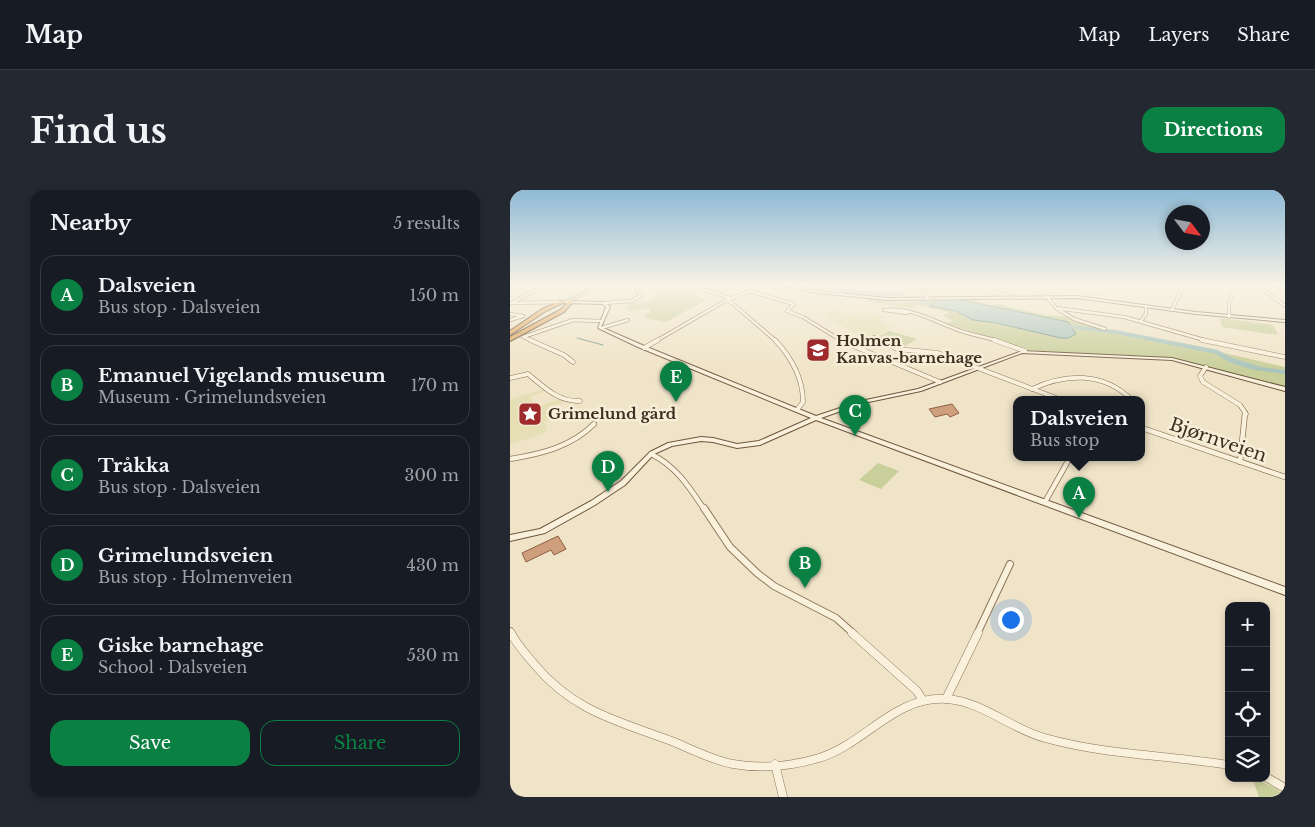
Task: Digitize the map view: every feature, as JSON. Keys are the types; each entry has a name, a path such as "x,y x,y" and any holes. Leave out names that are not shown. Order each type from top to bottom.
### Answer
{"highway":[{"path":"510,336 548,313"},
{"path":"510,336 557,313"}],"street":[{"path":"604,313 598,326 644,348 816,418 1285,591"},
{"path":"644,348 703,313"},
{"path":"745,313 786,353 802,393 803,402 797,410"},
{"path":"793,313 803,317 832,336 940,382"},
{"path":"908,313 1027,351 1169,359 1285,389"},
{"path":"1065,313 1074,319 1105,329"},
{"path":"1105,313 1140,321 1197,339 1285,358"},
{"path":"1140,321 1146,313"},
{"path":"1199,313 1285,321"},
{"path":"510,314 524,315 510,320"},
{"path":"573,362 564,355 523,337 573,320 600,321"},
{"path":"601,328 628,320"},
{"path":"874,337 894,348 936,353 1051,396"},
{"path":"510,538 542,532 599,500 627,479 651,454 670,444 694,439 713,440 734,446 751,445 816,418 875,398 914,391 1027,351"},
{"path":"1206,368 1200,375 1202,382 1240,405 1246,414 1240,462"},
{"path":"510,378 528,374 542,388 568,402 580,402"},
{"path":"1032,389 1062,379 1088,378 1114,385 1127,396"},
{"path":"510,459 541,453 564,444 584,435 594,424"},
{"name":"Bjørnveien","path":"1145,429 1285,477"},
{"path":"651,454 663,460 685,480 730,547 757,573 774,586 836,618 917,691 923,701"},
{"path":"1045,502 1068,461"},
{"path":"946,699 1010,564"},
{"path":"510,631 519,646 551,684 582,705 608,718 722,761 740,765 812,760 828,755 846,746 898,708 923,701 946,699 971,705 1021,729 1051,740 1225,764"},
{"path":"775,764 783,797"},
{"path":"1270,779 1285,788"}],"shaded area":[{"path":"846,313 852,316 859,313 870,313 886,316 880,320 891,328 876,336 864,339 822,314"},
{"name":"Grimelund gård","path":"542,390 546,391 530,396 536,407 560,399 564,402 548,409 553,418 544,422 547,429 543,434 510,444 510,399"}],"green space":[{"path":"682,313 666,322 649,319 643,315"},
{"path":"960,313 973,320 1026,329 1070,327 1068,323 1059,320 1027,313 1068,317 1096,329 1181,343 1285,367 1285,388 1174,359 1026,350 946,323 953,321 942,315"},
{"path":"1220,318 1273,325 1278,335 1222,327"},
{"path":"889,331 917,339 899,349 875,338"},
{"path":"878,463 899,471 881,489 859,480"},
{"path":"1253,782 1262,782 1276,788 1285,797 1259,797"}],"water":[{"path":"960,313 1026,313 1068,322 1076,334 1068,338 1061,338 996,323 973,320"}],"building":[{"path":"952,404 959,413 950,417 947,414 935,417 929,409"},
{"path":"558,536 566,549 554,555 551,550 526,562 522,553"}],"waterway":[{"path":"1070,327 1116,332 1180,344 1218,352 1227,359 1260,369 1285,372"},
{"path":"577,338 603,345"}],"place":[{"name":"Holmen Kanvas-barnehage","path":"818,350"},
{"name":"Giske barnehage","path":"676,402"},
{"name":"Grimelund gård","path":"530,414"},
{"name":"Tråkka","path":"855,436"},
{"name":"Grimelundsveien","path":"608,492"},
{"name":"Dalsveien","path":"1079,518"},
{"name":"Emanuel Vigelands museum","path":"805,588"}]}
